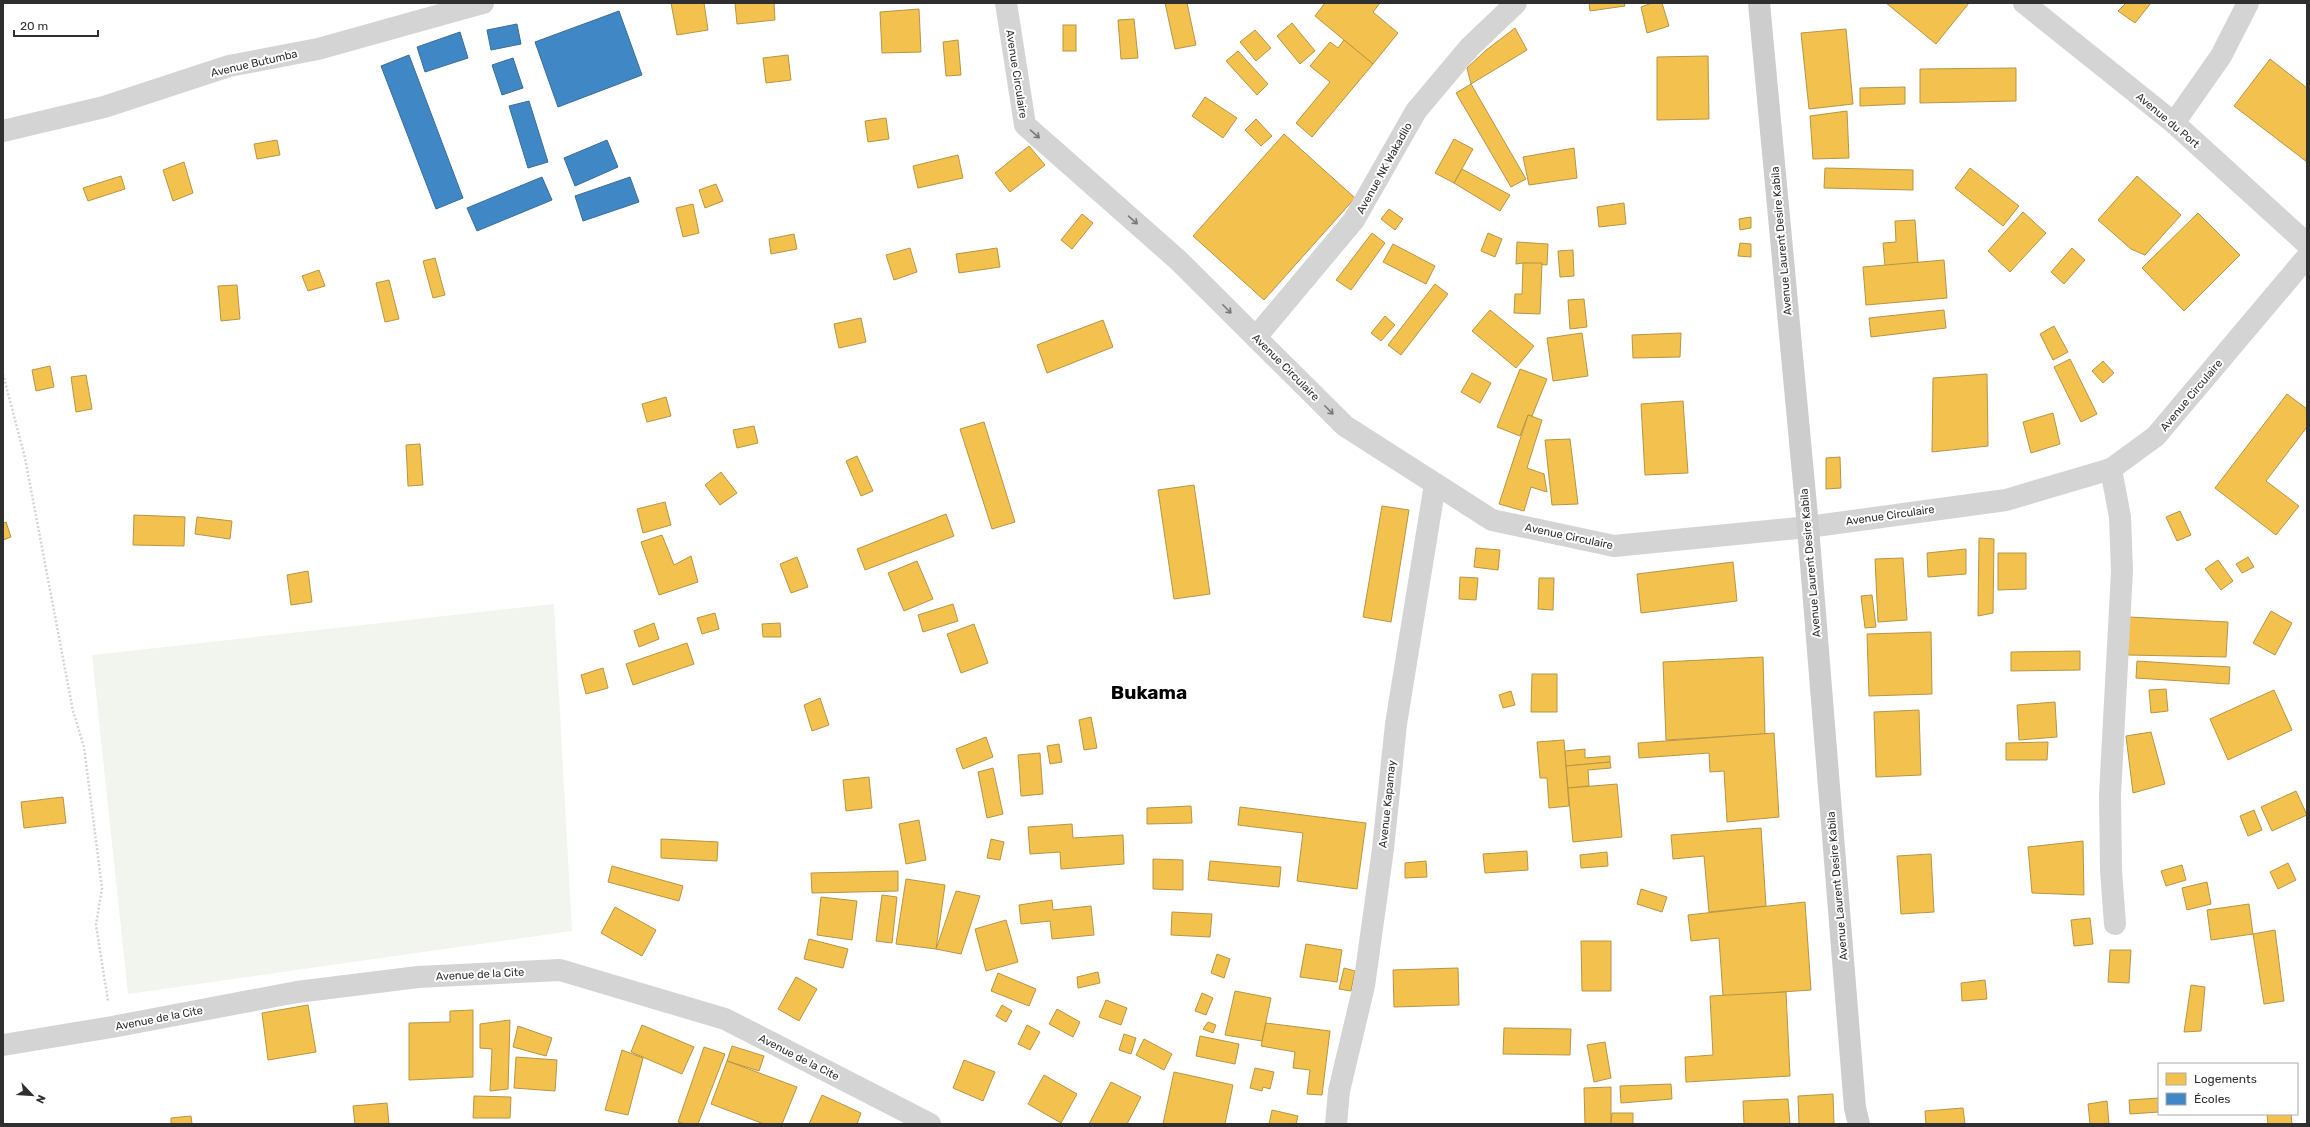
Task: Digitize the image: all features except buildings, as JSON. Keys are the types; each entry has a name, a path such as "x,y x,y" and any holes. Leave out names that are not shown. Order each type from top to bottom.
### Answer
{"main road":[{"name":"Avenue Laurent Desire Kabila","path":"1760,3 1808,526 1855,1108 1859,1124"}],"street":[{"name":"Avenue Butumba","path":"3,132 104,107 229,66 318,49 446,8 483,3"},
{"name":"Avenue Circulaire","path":"1006,3 1025,125 1178,260 1345,426 1492,520 1614,546 1808,526 2006,500 2111,469 2156,436 2307,257"},
{"name":"Avenue NK Wakadilo","path":"1256,338 1354,220 1416,111 1469,48 1516,3"},
{"name":"Avenue du Port","path":"2024,3 2174,123 2307,244"},
{"path":"2174,123 2221,56 2248,3"},
{"path":"2111,469 2120,517 2122,571 2110,796 2111,870 2115,924"},
{"name":"Avenue Kapamay","path":"1336,1124 1339,1092 1364,986 1383,849 1396,724 1434,484"},
{"name":"Avenue de la Cite","path":"3,1045 112,1028 297,992 418,978 560,970 725,1019 930,1124"}],"path":[{"path":"3,374 25,458 74,711 84,747 102,888 96,925 112,1028"}],"shaded area":[{"path":"554,604 572,931 128,994 92,655"}],"district":[{"name":"Bukama","path":"1149,692"}]}
